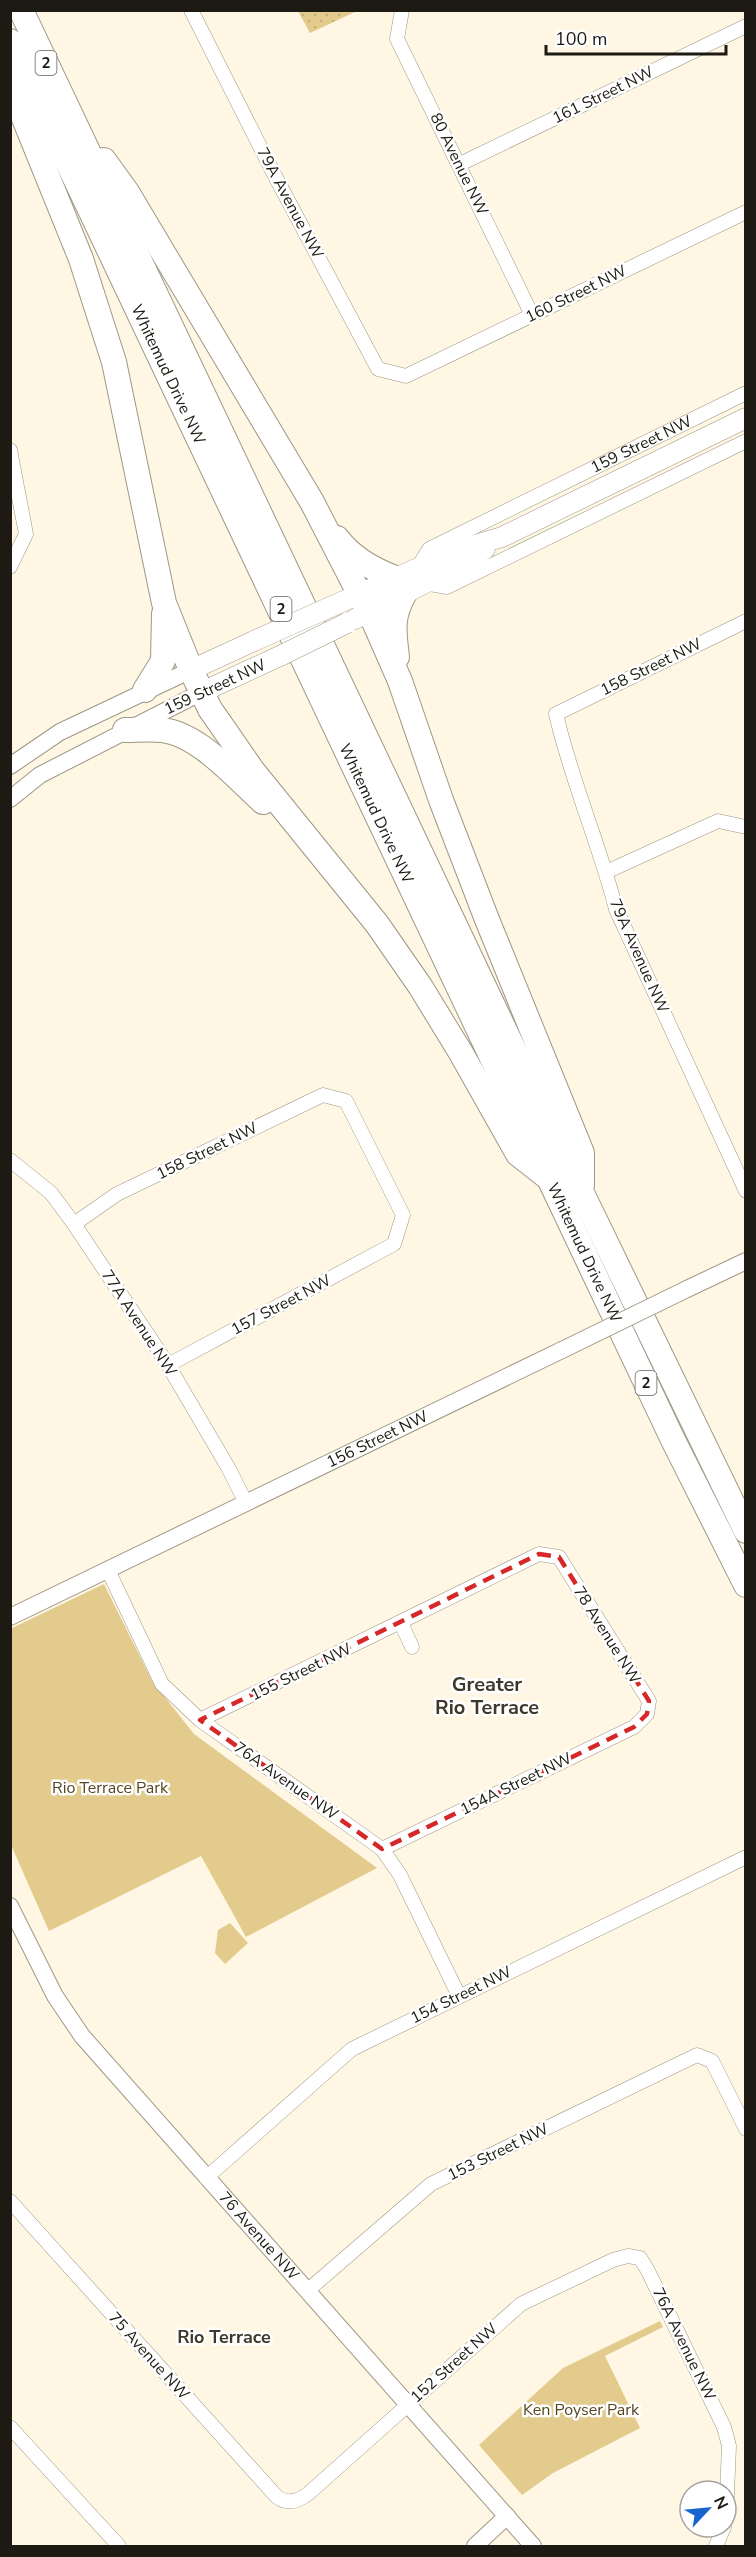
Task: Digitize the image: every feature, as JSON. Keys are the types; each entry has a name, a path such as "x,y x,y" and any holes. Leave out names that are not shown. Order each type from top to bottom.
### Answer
{"highway":[{"name":"Whitemud Drive NW","path":"21,10 582,1193 746,1531"},
{"name":"Whitemud Drive NW","path":"10,41 549,1179 716,1529 746,1585"},
{"path":"10,84 81,259 114,362 164,603 191,670 210,709 253,771 377,924 420,986 518,1154 549,1179"},
{"path":"70,115 127,192 312,502 344,548 381,573 410,581 396,608 394,621 400,681"},
{"path":"312,502 354,603 400,681 441,800 478,896 582,1153 582,1193"},
{"path":"145,690 163,662 164,603"},
{"path":"125,730 163,730 185,736 201,747 266,803 351,891"}],"main road":[{"name":"159 Street NW","path":"191,670 256,640 468,561 502,537 746,418"},
{"name":"159 Street NW","path":"202,692 346,623 354,603"}],"street":[{"name":"79A Avenue NW","path":"191,10 275,176 378,369 406,376"},
{"name":"80 Avenue NW","path":"402,10 397,39 532,315"},
{"name":"161 Street NW","path":"460,164 746,26"},
{"name":"160 Street NW","path":"406,376 746,212"},
{"name":"159 Street NW","path":"746,393 429,549 410,581 447,587 746,441"},
{"path":"10,450 26,534 10,567"},
{"name":"158 Street NW","path":"555,714 746,621"},
{"name":"159 Street NW","path":"10,766 60,732 191,670"},
{"name":"159 Street NW","path":"10,799 40,775 202,692"},
{"name":"79A Avenue NW","path":"555,714 616,909 746,1191"},
{"path":"606,872 718,821 746,826"},
{"name":"158 Street NW","path":"74,1224 117,1194 323,1095 346,1101 403,1215 394,1244"},
{"name":"77A Avenue NW","path":"10,1160 51,1193 74,1224 168,1365 229,1469 246,1503"},
{"name":"157 Street NW","path":"168,1365 394,1244"},
{"name":"156 Street NW","path":"10,1617 746,1261"},
{"name":"155 Street NW","path":"200,1720 539,1554 560,1557"},
{"name":"78 Avenue NW","path":"560,1557 649,1701 647,1714"},
{"name":"76A Avenue NW","path":"108,1570 162,1684 200,1720 382,1849 399,1875 459,1996"},
{"path":"401,1623 412,1647"},
{"name":"154A Street NW","path":"382,1849 634,1727 647,1714"},
{"name":"154 Street NW","path":"206,2178 348,2051 746,1857"},
{"name":"76 Avenue NW","path":"10,1906 47,1982 73,2024 206,2178 533,2547"},
{"name":"153 Street NW","path":"307,2291 431,2184 697,2055 712,2061 746,2130"},
{"name":"75 Avenue NW","path":"10,2201 277,2497 288,2502 294,2501"},
{"name":"76A Avenue NW","path":"634,2257 640,2258 647,2269 727,2437 728,2479"},
{"name":"152 Street NW","path":"294,2501 309,2493 521,2304 613,2260 634,2257"},
{"path":"10,2427 119,2547"},
{"path":"475,2547 507,2517"}],"highlighted area":[{"path":"539,1554 559,1557 649,1701 647,1714 634,1727 382,1849 200,1720"}],"green space":[{"path":"298,11 357,11 310,33"},
{"name":"Rio Terrace Park","path":"104,1584 152,1681 194,1734 377,1868 246,1937 201,1856 49,1931 11,1845 10,1629"},
{"path":"230,1923 248,1943 225,1964 215,1953 218,1930"},
{"name":"Ken Poyser Park","path":"660,2321 663,2327 605,2356 640,2428 553,2473 522,2495 479,2445 563,2368"}],"district":[{"name":"Greater Rio Terrace","path":"487,1696"},
{"name":"Rio Terrace","path":"224,2337"}]}
